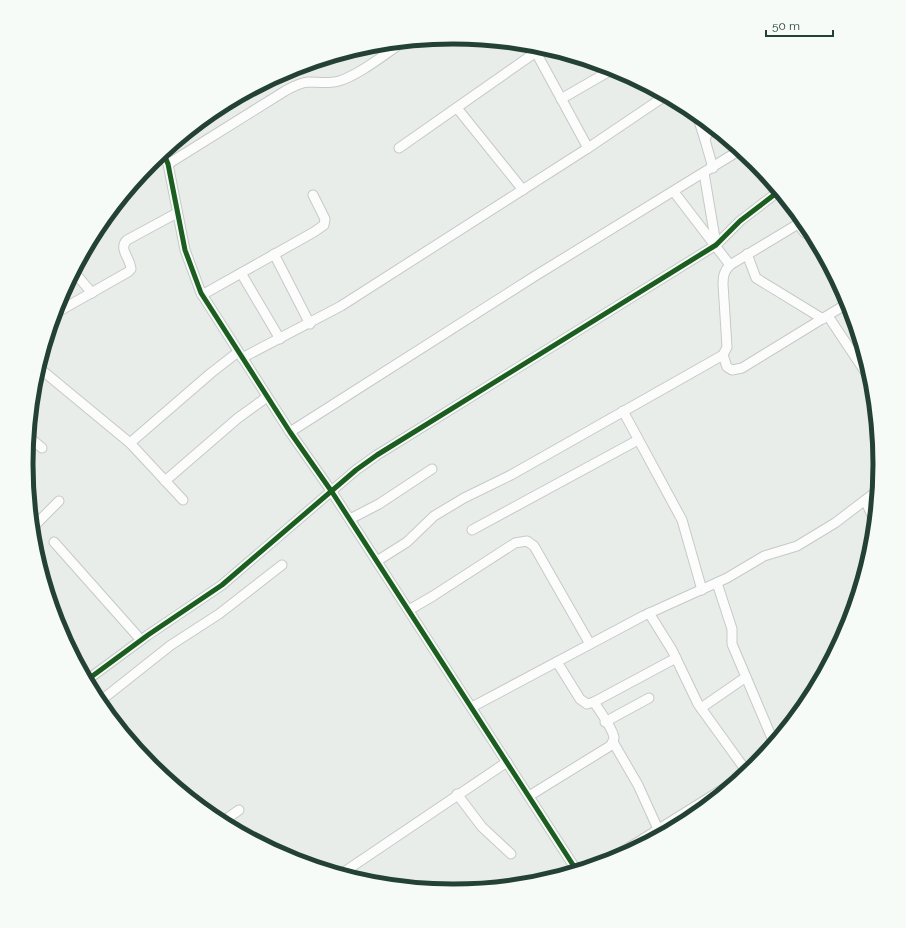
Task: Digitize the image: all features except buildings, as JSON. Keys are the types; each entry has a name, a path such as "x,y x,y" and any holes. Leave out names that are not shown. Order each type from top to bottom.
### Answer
{"street":[{"path":"168,164 284,90 297,84 307,82 339,81 370,64 393,49"},
{"path":"399,148 457,108 530,51"},
{"path":"536,52 588,148"},
{"path":"561,99 606,73"},
{"path":"130,443 211,373 240,355 280,339 341,306 588,148 661,99"},
{"path":"457,108 523,190"},
{"path":"700,125 713,168"},
{"path":"705,140 707,134 710,132"},
{"path":"290,432 535,276 735,153"},
{"path":"165,158 168,164 176,213 185,250 202,295 290,432 350,519 575,866"},
{"path":"704,173 716,245"},
{"path":"674,192 730,265"},
{"path":"91,677 141,640 222,585 356,470 377,455 716,245 740,221 775,194"},
{"path":"202,295 324,225 325,219 313,196"},
{"path":"63,309 131,269 130,263 122,248 127,240 176,213"},
{"path":"377,561 407,542 434,516 452,505 511,475 723,355 727,347 723,275 730,265 797,224"},
{"path":"274,254 310,324"},
{"path":"747,254 756,278 826,317 862,368"},
{"path":"241,273 280,339"},
{"path":"77,276 92,293"},
{"path":"723,355 727,368 737,370 842,307"},
{"path":"43,371 130,443 183,500"},
{"path":"165,481 238,418 267,397"},
{"path":"622,411 682,520 702,590"},
{"path":"34,440 42,448"},
{"path":"472,530 638,440"},
{"path":"350,519 379,504 432,468"},
{"path":"472,707 649,613 717,583 764,556 802,543 835,523 872,495"},
{"path":"865,500 870,511"},
{"path":"38,522 59,501"},
{"path":"409,610 515,542 526,541 534,546 590,644"},
{"path":"54,542 141,640"},
{"path":"104,698 161,653 219,614 282,565"},
{"path":"717,583 732,629 732,644 772,738"},
{"path":"649,613 676,658 701,708 744,767"},
{"path":"557,662 580,699 587,704 594,702 676,658"},
{"path":"701,708 746,677"},
{"path":"605,722 649,698"},
{"path":"594,702 614,738 613,742 638,785 658,829"},
{"path":"529,796 610,746 613,742"},
{"path":"346,870 457,794 507,762"},
{"path":"457,794 482,827 511,854"},
{"path":"640,841 702,802"},
{"path":"228,818 239,810"}],"cycle path":[{"path":"165,158 168,164 185,250 201,293 290,432 332,492 574,866"},
{"path":"91,677 148,635 222,585 356,470 377,455 716,245 740,221 775,194"}]}
